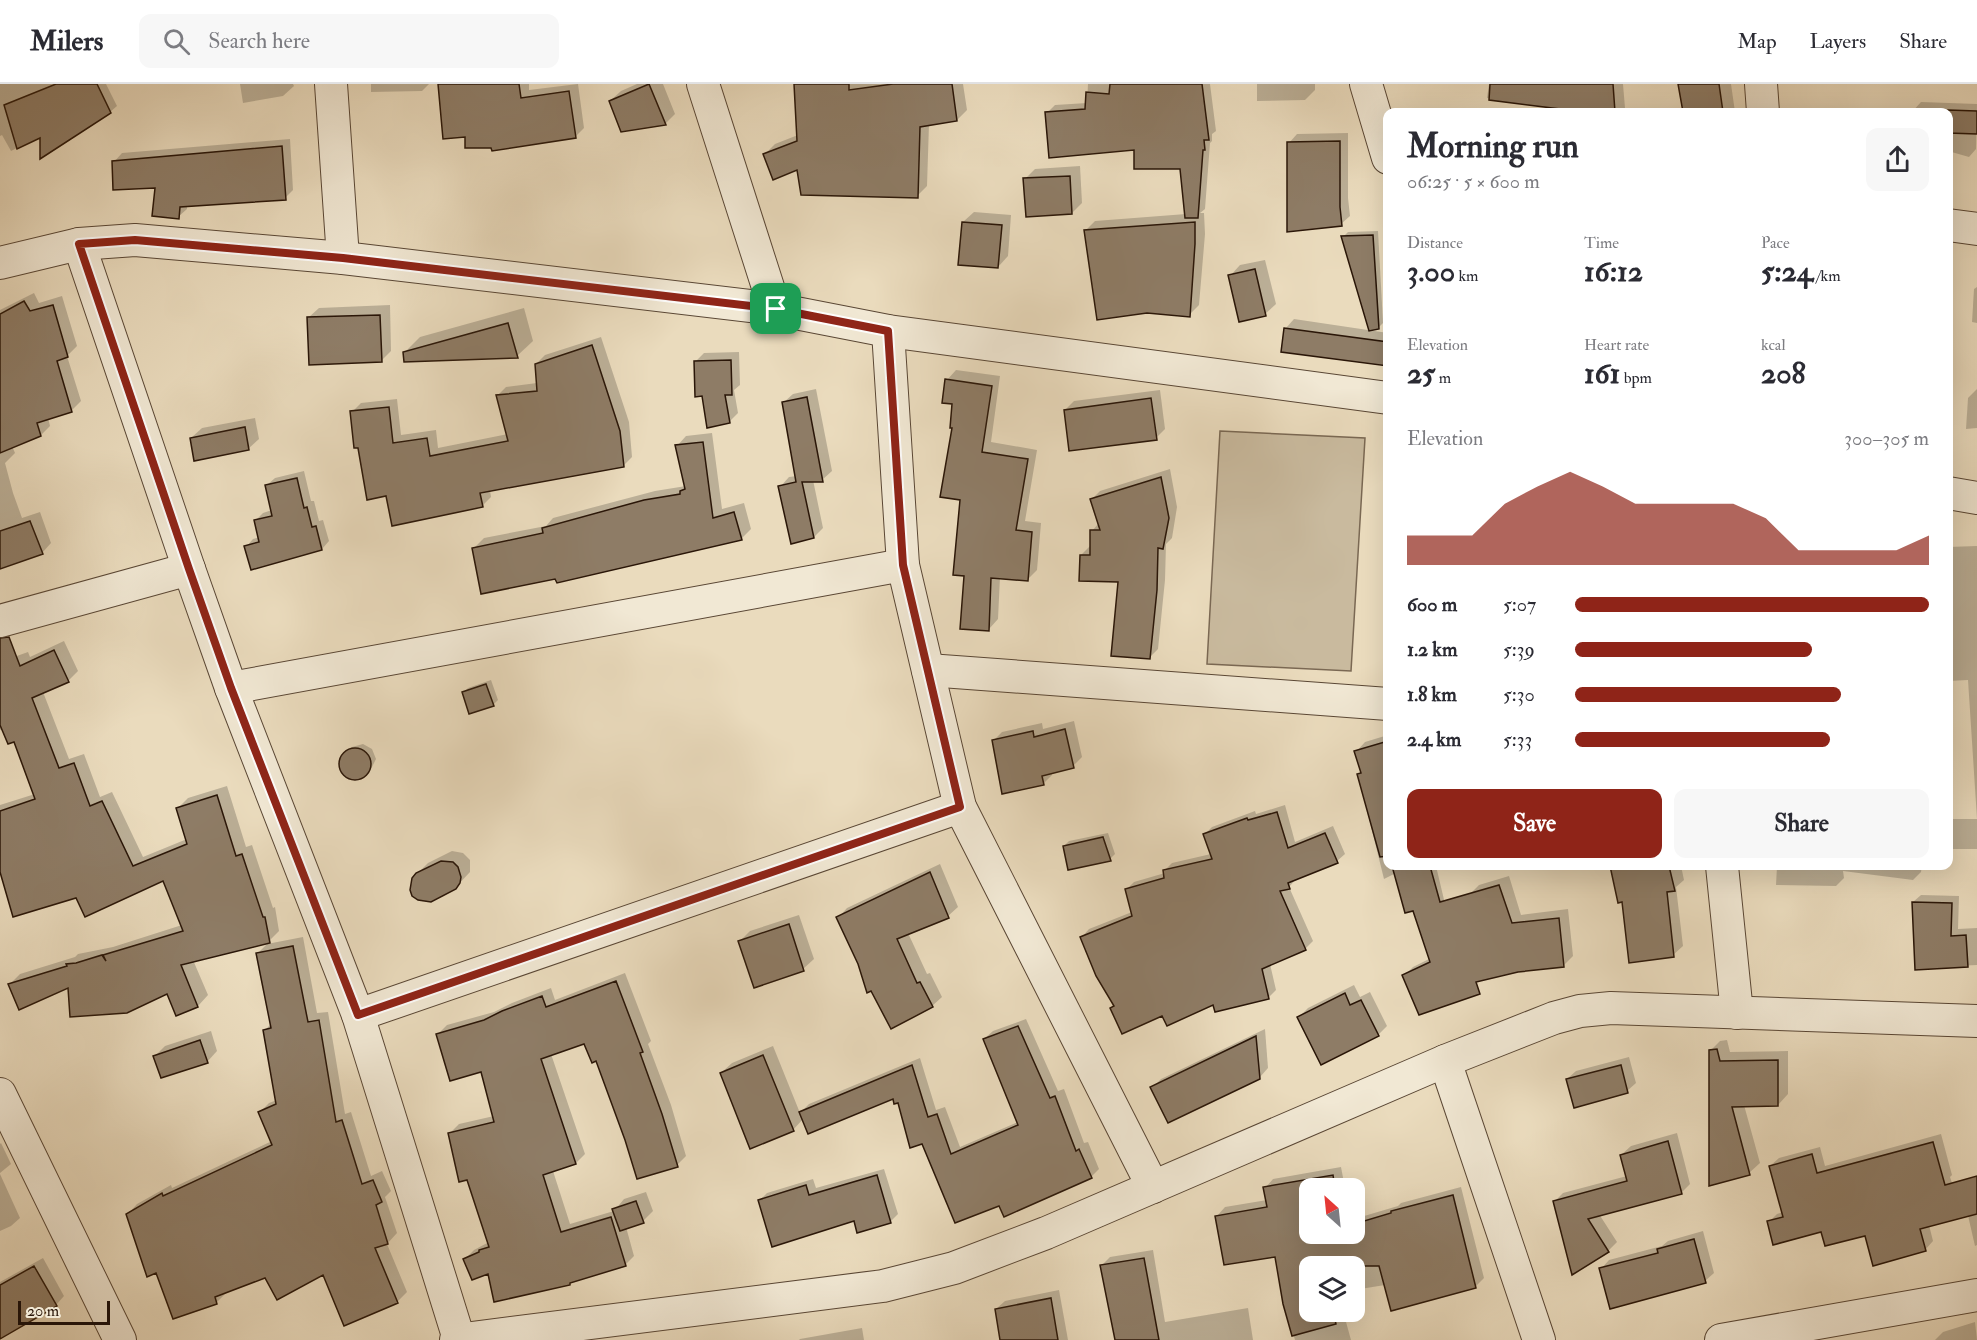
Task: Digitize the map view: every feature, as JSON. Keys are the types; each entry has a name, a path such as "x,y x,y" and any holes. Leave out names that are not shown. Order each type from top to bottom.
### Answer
{"street":[{"path":"331,84 343,258"},
{"path":"703,84 776,309"},
{"path":"1366,84 1383,126"},
{"path":"1761,84 1763,108"},
{"path":"1953,226 1977,229"},
{"path":"0,263 79,244 135,240 343,258 776,309 888,331 1383,397"},
{"path":"79,244 231,688 358,1015 457,1340 883,1286 954,1268 1046,1233 1445,1061 1554,1018 1580,1011 1611,1008 1977,1021"},
{"path":"888,331 903,565 960,807 1153,1186"},
{"path":"1953,495 1977,498"},
{"path":"231,688 903,565"},
{"path":"0,621 189,569"},
{"path":"928,670 1383,704"},
{"path":"358,1015 960,807"},
{"path":"1722,870 1737,1013"},
{"path":"1445,1061 1539,1340"},
{"path":"0,1094 120,1340"},
{"path":"1721,1340 1977,1295"}],"shaded area":[{"path":"1220,431 1365,438 1351,671 1207,664"}],"building":[{"path":"56,84 97,84 111,113 40,159 40,138 17,149 4,105"},
{"path":"438,84 519,84 521,98 569,91 576,138 492,151 491,148 465,148 465,137 443,139"},
{"path":"649,84 666,125 621,132 609,101"},
{"path":"794,84 849,84 849,90 893,84 952,84 957,121 920,127 918,198 801,195 797,170 773,180 763,154 797,141"},
{"path":"1110,84 1202,84 1209,140 1204,140 1198,218 1185,218 1180,169 1134,169 1134,150 1049,158 1045,112 1085,109 1086,92 1109,94"},
{"path":"1490,84 1613,84 1615,108 1552,108 1489,100"},
{"path":"1678,84 1719,84 1722,108 1682,108"},
{"path":"1953,110 1977,111 1977,134 1953,133"},
{"path":"1340,141 1342,226 1287,232 1287,142"},
{"path":"282,146 286,200 180,207 179,219 152,216 155,188 113,190 112,161"},
{"path":"1070,176 1072,214 1026,217 1023,178"},
{"path":"962,222 1002,225 998,268 958,265"},
{"path":"1195,222 1190,317 1147,313 1097,320 1084,230"},
{"path":"1373,235 1379,329 1369,331 1341,236"},
{"path":"1255,269 1266,316 1239,322 1228,275"},
{"path":"24,301 30,311 53,305 68,357 57,361 72,412 37,423 41,436 0,453 0,314"},
{"path":"380,315 382,362 309,365 307,317"},
{"path":"508,323 518,358 404,362 403,352"},
{"path":"1284,328 1383,341 1383,365 1281,352"},
{"path":"592,345 620,431 624,467 480,493 483,507 392,526 386,496 367,500 358,448 354,448 350,411 389,407 393,443 427,438 430,456 508,441 496,395 537,391 535,364"},
{"path":"731,360 732,395 725,395 730,423 707,428 702,396 695,397 694,361"},
{"path":"945,379 992,386 982,452 1028,459 1016,530 1032,532 1028,581 991,578 989,631 960,629 964,576 953,575 960,500 940,497 952,428 950,428 952,404 942,403"},
{"path":"807,397 823,482 802,482 814,538 791,544 778,486 796,482 782,402"},
{"path":"1151,398 1157,440 1069,451 1064,410"},
{"path":"245,427 249,450 194,461 190,438"},
{"path":"703,442 713,518 734,512 742,540 557,583 555,579 481,594 472,548 543,533 542,528 644,500 680,494 680,491 685,489 675,445"},
{"path":"1161,477 1169,518 1163,549 1158,548 1157,590 1150,659 1111,656 1118,582 1079,581 1080,555 1090,555 1090,530 1100,530 1090,499"},
{"path":"297,478 304,508 307,507 312,527 316,526 322,550 251,570 244,546 259,542 254,520 272,516 265,485"},
{"path":"30,521 43,554 0,569 0,531"},
{"path":"9,637 20,666 54,650 69,682 32,698 59,768 74,763 90,806 102,801 133,866 187,844 176,808 217,795 236,856 242,854 263,917 265,917 270,943 181,965 198,1007 176,1016 167,994 127,1013 70,1017 68,988 19,1010 8,984 67,966 66,964 102,955 106,961 103,955 183,931 163,881 85,917 76,898 13,917 0,872 0,811 35,799 14,742 8,744 0,725 0,638"},
{"path":"486,684 494,706 469,714 462,692"},
{"path":"1065,729 1074,768 1042,776 1044,785 1002,794 992,740 1033,731 1034,737"},
{"path":"1383,742 1383,857 1380,857 1357,774 1361,773 1354,751"},
{"path":"355,748 366,753 371,764 366,775 355,780 344,775 339,764 344,753"},
{"path":"1277,812 1288,848 1325,833 1338,863 1288,883 1290,889 1280,891 1306,950 1262,969 1269,999 1215,1012 1213,1005 1167,1026 1162,1016 1122,1034 1110,1008 1114,1006 1096,976 1080,937 1132,916 1125,889 1164,878 1163,870 1212,859 1203,834 1247,818 1248,820"},
{"path":"1103,837 1111,861 1068,870 1063,846"},
{"path":"441,861 453,862 458,867 461,877 456,889 431,902 418,900 412,896 410,890 412,878 416,873"},
{"path":"1393,870 1431,870 1440,902 1499,885 1512,923 1559,918 1564,967 1518,972 1476,982 1480,994 1419,1015 1402,975 1430,962 1413,911 1405,913"},
{"path":"1611,870 1670,870 1675,891 1667,892 1674,957 1629,963 1622,902 1618,903"},
{"path":"930,872 949,918 897,939 917,983 920,982 933,1007 891,1029 871,991 867,993 858,964 836,917"},
{"path":"1912,902 1952,903 1951,936 1966,935 1968,967 1915,970"},
{"path":"789,924 804,971 754,988 738,941"},
{"path":"293,946 308,1022 319,1020 336,1122 342,1120 362,1184 373,1180 382,1202 376,1205 388,1244 375,1248 398,1303 344,1326 323,1275 277,1300 265,1278 215,1297 217,1304 173,1319 156,1273 147,1277 126,1214 162,1193 163,1196 272,1145 258,1112 276,1104 263,1030 271,1028 256,953"},
{"path":"616,981 643,1052 640,1053 678,1167 637,1179 596,1061 592,1063 584,1044 541,1059 576,1164 543,1175 561,1232 611,1217 626,1266 570,1283 570,1285 494,1302 488,1274 472,1280 463,1259 489,1247 467,1180 459,1182 448,1133 494,1122 481,1072 450,1081 436,1034 484,1020 542,996 546,1007"},
{"path":"1345,993 1350,1005 1361,1000 1379,1036 1321,1065 1297,1017"},
{"path":"1018,1026 1050,1098 1055,1096 1076,1151 1079,1149 1092,1178 1004,1217 999,1206 955,1223 922,1144 910,1148 898,1103 894,1104 893,1099 808,1134 799,1112 912,1065 928,1117 937,1114 951,1154 1018,1125 983,1039"},
{"path":"1256,1036 1260,1079 1168,1123 1150,1087"},
{"path":"200,1040 208,1063 161,1078 153,1056"},
{"path":"1717,1049 1720,1061 1778,1060 1778,1106 1732,1107 1750,1175 1709,1186 1709,1050"},
{"path":"763,1055 794,1131 750,1149 720,1073"},
{"path":"1621,1065 1628,1093 1574,1108 1566,1079"},
{"path":"1668,1141 1682,1194 1588,1219 1609,1252 1572,1275 1553,1201 1627,1181 1620,1155"},
{"path":"1933,1142 1945,1185 1977,1176 1977,1214 1920,1229 1926,1251 1873,1266 1865,1236 1825,1246 1821,1232 1773,1245 1767,1221 1783,1217 1769,1166 1812,1154 1817,1173"},
{"path":"877,1175 891,1223 857,1233 854,1221 772,1247 758,1200 806,1185 809,1195"},
{"path":"1333,1175 1333,1178 1316,1178"},
{"path":"1299,1181 1299,1244 1365,1244 1365,1221 1391,1213 1391,1211 1453,1195 1476,1288 1391,1311 1379,1266 1365,1266 1365,1256 1299,1256 1299,1322 1336,1322 1336,1324 1292,1336 1283,1304 1275,1257 1224,1265 1215,1216 1267,1207 1263,1187"},
{"path":"636,1201 644,1223 620,1231 612,1209"},
{"path":"1694,1239 1706,1283 1610,1309 1599,1268 1658,1253 1657,1249"},
{"path":"1144,1258 1159,1340 1115,1340 1100,1265"},
{"path":"34,1266 57,1306 0,1339 0,1285"},
{"path":"1051,1298 1058,1340 1000,1340 995,1309"}],"route":[{"path":"154,241 343,258 776,309 888,331 903,565 960,807 358,1015 231,688 79,244 154,241"}]}
